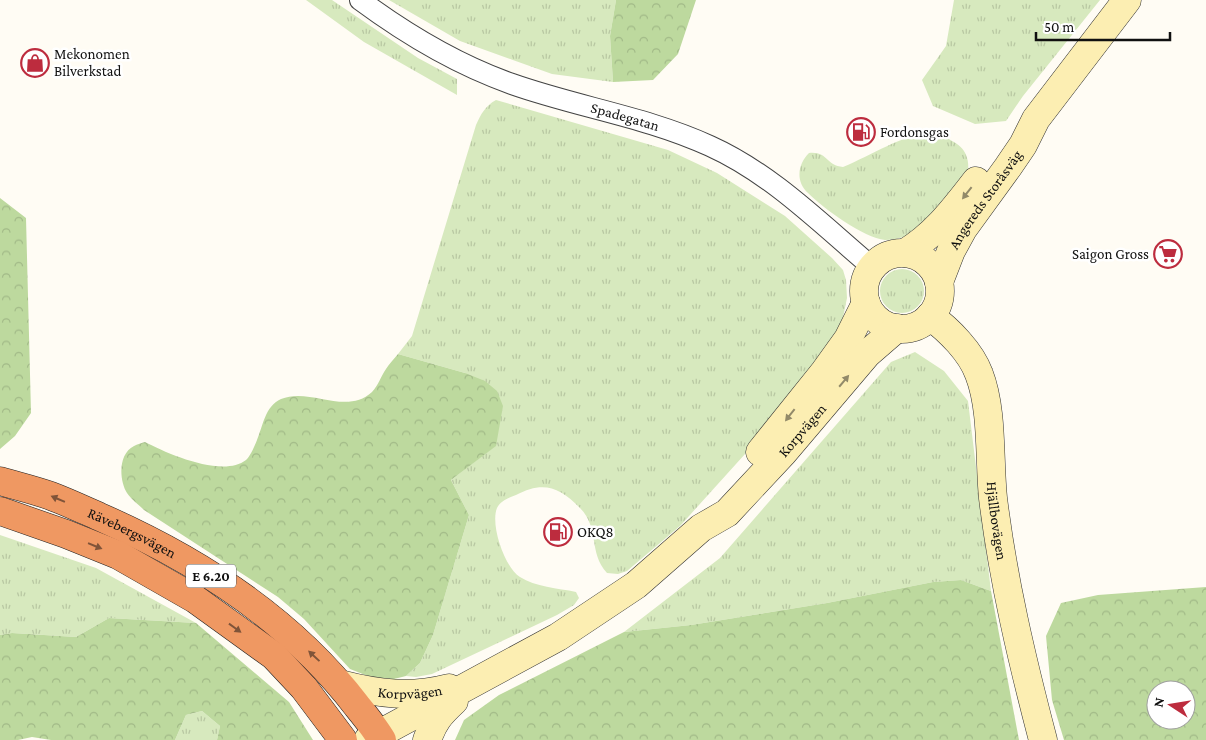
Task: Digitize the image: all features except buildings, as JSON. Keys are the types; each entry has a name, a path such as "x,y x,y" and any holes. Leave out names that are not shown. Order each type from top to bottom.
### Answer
{"highway":[{"name":"Rävebergsvägen","path":"0,481 52,497 135,533 185,561 245,599 284,628 340,684 377,738"},
{"name":"Rävebergsvägen","path":"0,511 66,534 118,556 195,599 274,656 304,688 342,740"}],"street":[{"name":"Spadegatan","path":"360,0 406,31 483,72 539,93 681,133 712,146 768,180 872,267"},
{"name":"Angereds Storåsväg","path":"939,282 951,251 963,229 1023,145 1036,119 1127,0"},
{"name":"Angereds Storåsväg","path":"905,253 923,242 940,225 995,156 1014,136 1036,119"},
{"path":"905,253 913,254 927,262 939,282 939,298 930,316 915,326 890,327 878,320 866,303 864,296 865,281 872,267 884,258 890,255 905,253"},
{"name":"Korpvägen","path":"701,528 717,501 771,439 831,363 848,338 866,303"},
{"name":"Hjällbovägen","path":"930,316 940,324 975,364 984,390 993,496 1004,576 1023,664 1043,740"},
{"name":"Korpvägen","path":"377,738 558,637 636,586 701,528 727,512 783,453 867,354 897,328"},
{"name":"Korpvägen","path":"340,684 377,692 414,695 431,693 480,680"},
{"name":"Korpvägen","path":"427,740 433,723 442,712 480,680"}],"green space":[{"path":"306,0 332,0 418,58 457,79 457,95 364,42"},
{"path":"389,0 616,0 610,36 613,82 552,74 460,41"},
{"path":"616,0 696,0 678,54 653,80 613,82 610,36"},
{"path":"954,0 1100,0 1023,96 1006,121 975,124 933,106 922,80 946,46"},
{"path":"496,100 668,150 717,173 785,216 832,258 843,270 846,280 847,298 842,322 833,344 792,402 680,526 627,571 618,574 607,573 598,557 590,524 586,516 565,495 550,488 534,488 508,498 501,503 495,515 497,535 504,556 514,572 533,583 576,592 579,598 574,605 557,615 432,674 416,677 406,676 420,663 433,635 469,515 451,480 495,446 465,373 398,354 412,336 476,125 484,111"},
{"path":"933,132 961,147 967,158 967,175 930,221 923,228 907,236 885,240 866,234 823,206 808,193 801,183 800,167 809,153 820,154 833,164 843,167 898,141"},
{"path":"0,198 26,218 31,413 15,436 0,449"},
{"path":"902,269 914,273 920,279 924,291 920,303 914,309 902,313 890,309 884,303 880,291 884,279 890,273"},
{"path":"915,352 944,371 968,401 991,591 961,580 933,582 827,603 691,625 624,632 720,558 891,362"},
{"path":"398,354 465,373 485,381 497,391 503,406 496,446 451,480 469,515 433,635 420,663 406,676 394,679 373,678 350,669 304,619 278,597 144,510 127,493 121,475 125,455 135,445 145,442 181,458 196,462 210,465 236,465 246,460 249,456 268,411 276,402 292,396 304,396 339,402 351,402 362,399 374,390 387,367"},
{"path":"0,535 96,568 196,623 109,618 76,637 12,633 0,635"},
{"path":"961,580 991,591 1019,740 455,740 464,720 499,695 624,632 691,625 827,603 933,582"},
{"path":"1206,587 1206,740 1064,740 1052,700 1046,636 1061,603 1098,595"},
{"path":"109,618 196,623 289,702 313,740 217,740 220,726 202,711 186,715 175,740 51,740 32,737 18,740 0,740 0,635 12,633 76,637"},
{"path":"202,711 220,726 217,740 175,740 186,715"}],"place":[{"name":"Mekonomen Bilverkstad","path":"35,63"},
{"name":"Fordonsgas","path":"861,132"},
{"name":"Saigon Gross","path":"1168,254"},
{"name":"OKQ8","path":"558,532"}]}
